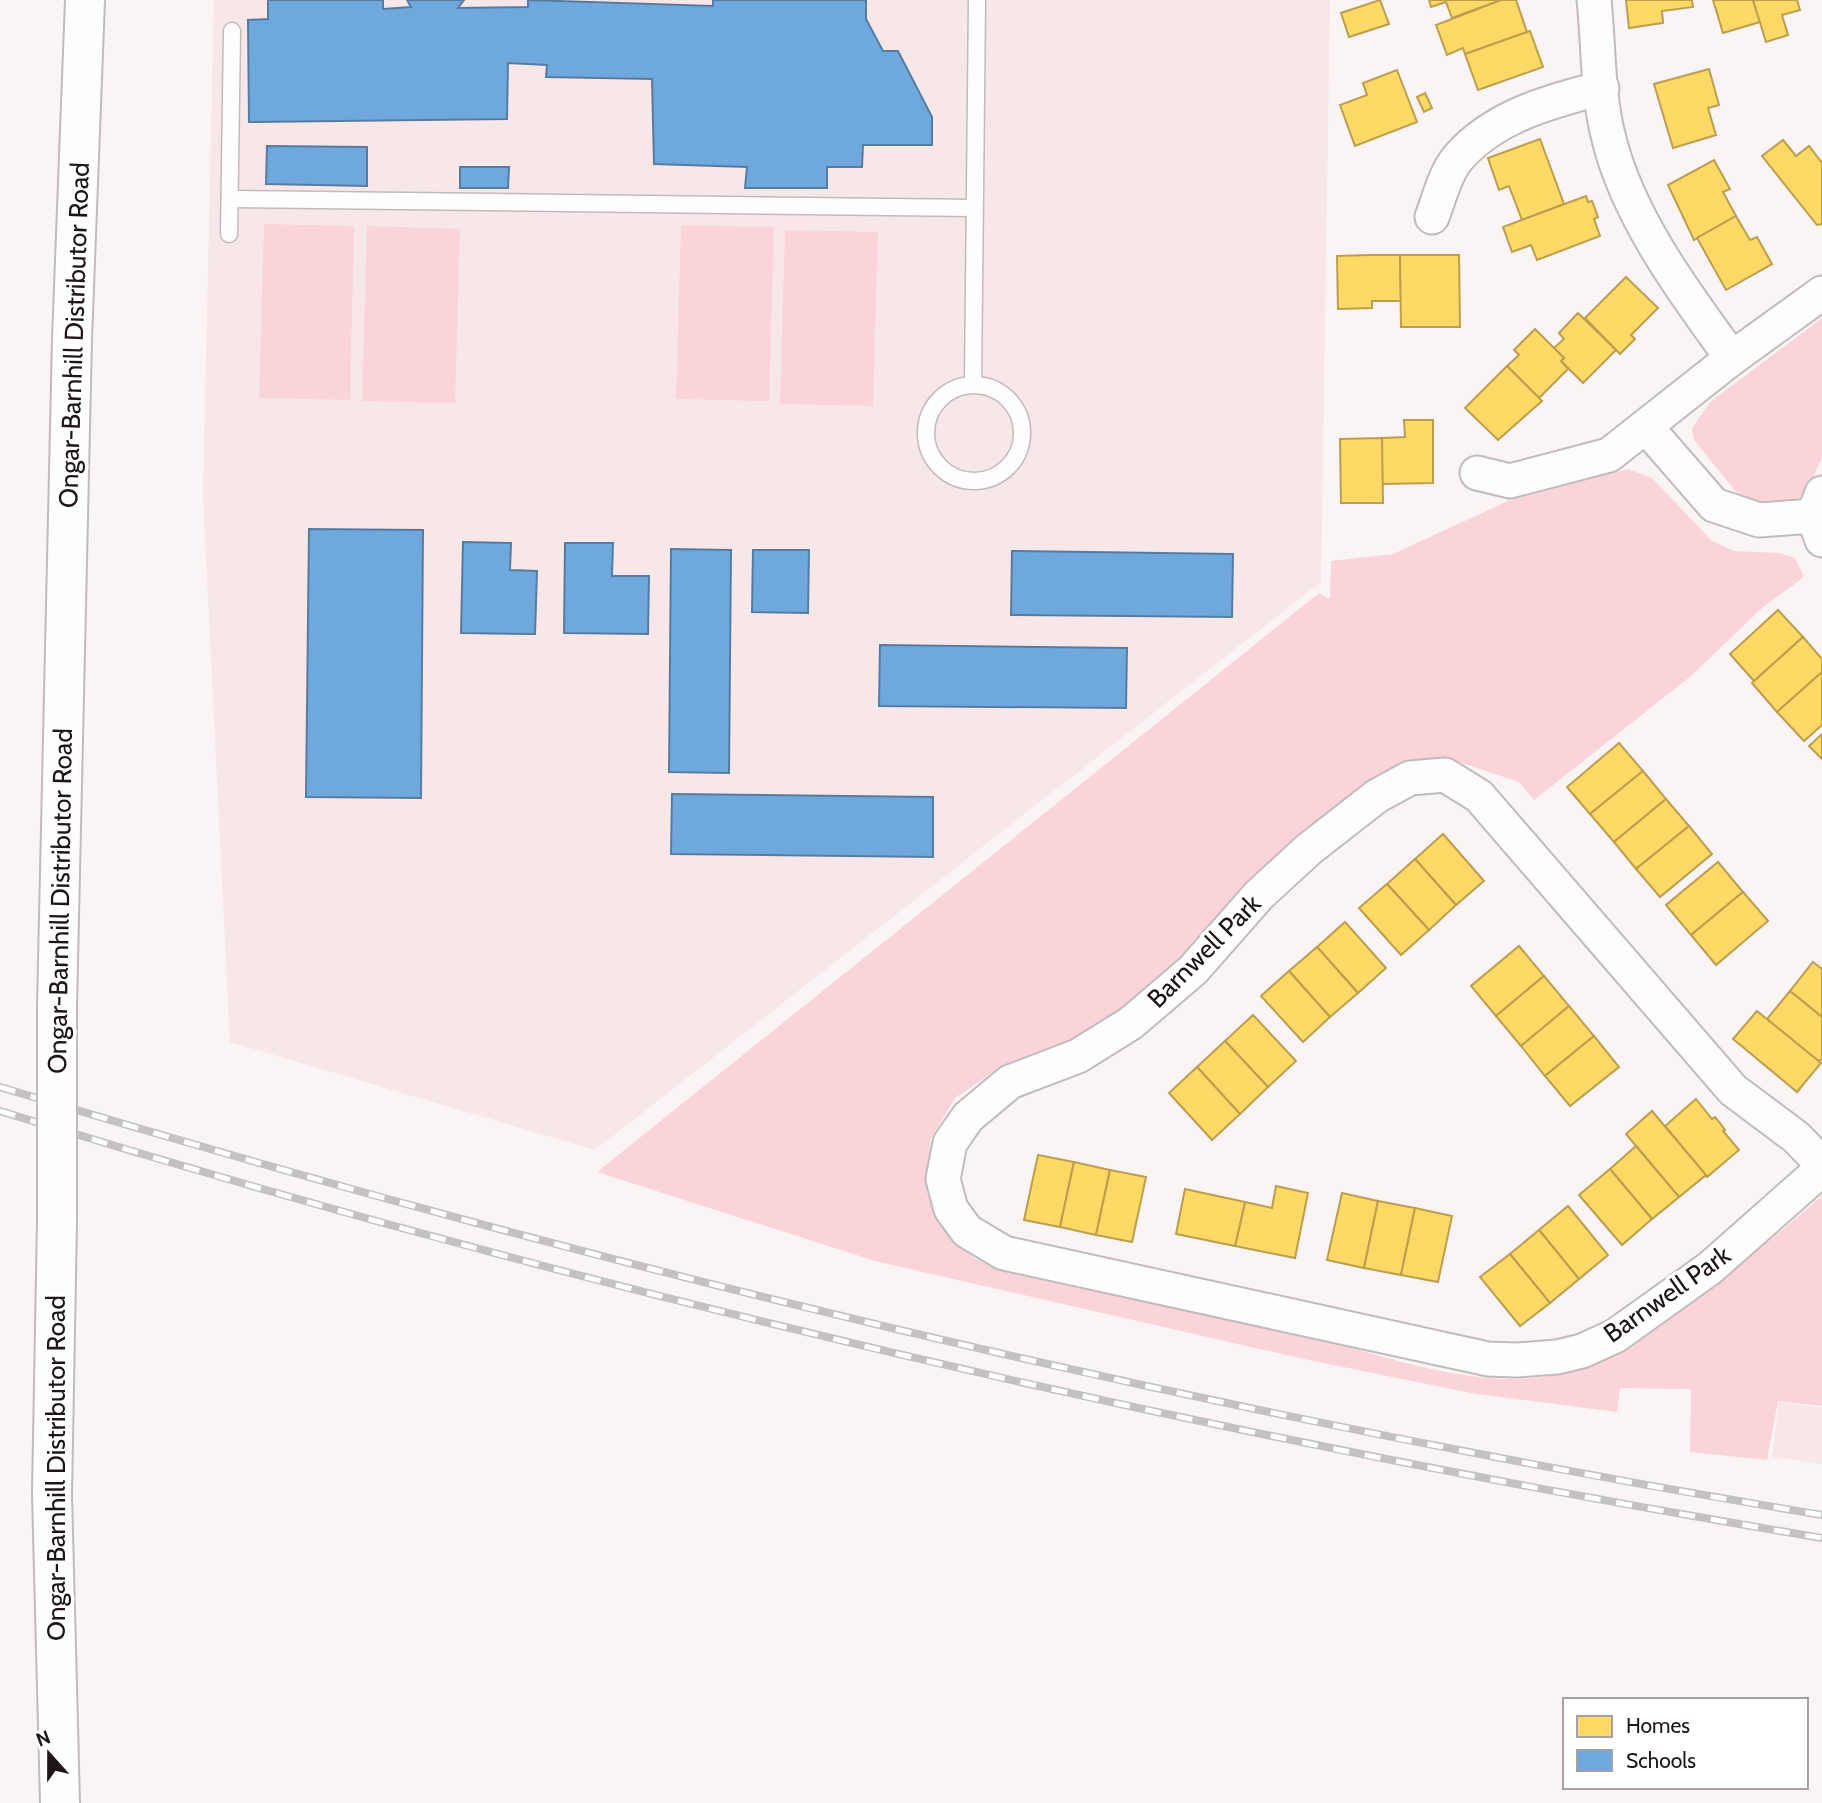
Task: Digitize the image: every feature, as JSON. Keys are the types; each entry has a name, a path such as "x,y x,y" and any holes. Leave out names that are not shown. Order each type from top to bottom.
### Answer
{"street":[{"name":"Ongar-Barnhill Distributor Road","path":"60,1803 52,1494 57,1221 57,1006 72,339 85,0"},
{"path":"1594,0 1608,139 1626,186 1686,296 1732,358"},
{"path":"1432,217 1456,160 1481,136 1535,106 1602,88"},
{"path":"1477,473 1510,481 1609,455 1647,428 1732,358 1822,293"},
{"path":"1647,428 1714,505 1759,520 1819,516"},
{"name":"Barnwell Park","path":"1445,775 1479,796 1733,1090 1796,1137 1822,1167 1710,1268 1615,1336 1582,1351 1517,1360 1474,1356 1004,1253 967,1231 951,1209 943,1179 950,1143 956,1134 968,1117 1010,1082 1078,1056 1131,1023 1193,970 1259,895 1289,867 1377,796 1410,778 1445,775"}],"lane":[{"path":"972,384 977,0"},
{"path":"229,234 232,199 232,31"},
{"path":"232,199 974,208"},
{"path":"972,384 993,388 1010,400 1020,417 1022,438 1018,454 1008,469 993,478 976,482 959,480 942,470 930,455 925,436 928,417 938,400 954,388 972,384"}],"shaded area":[{"path":"214,0 1330,0 1321,582 595,1150 230,1042 203,496"},
{"path":"264,224 354,226 350,400 259,398"},
{"path":"681,225 774,227 769,401 676,399"},
{"path":"367,226 460,229 455,403 362,401"},
{"path":"785,230 878,232 873,406 780,404"},
{"path":"1822,318 1822,458 1806,493 1793,502 1752,503 1741,498 1694,440 1692,428 1710,402"},
{"path":"1628,469 1652,478 1712,541 1734,551 1780,553 1795,558 1804,577 1762,608 1691,676 1534,800 1519,782 1450,759 1407,761 1382,773 1315,824 1258,875 1175,965 1132,1001 1093,1030 1047,1052 1004,1065 955,1098 930,1140 929,1181 955,1240 974,1258 1001,1270 1287,1331 1443,1372 1523,1379 1563,1374 1602,1361 1620,1351 1730,1271 1822,1196 1822,1406 1778,1401 1767,1460 1690,1452 1691,1389 1620,1388 1617,1412 1471,1393 1304,1359 875,1261 597,1172 1319,593 1330,599 1331,561 1393,554 1508,501"},
{"path":"1779,1402 1822,1408 1822,1464 1772,1457"}],"building: Homes":[{"path":"1380,0 1389,24 1349,37 1341,13"},
{"path":"1429,0 1501,0 1452,18 1446,2 1431,7"},
{"path":"1501,0 1516,0 1527,32 1465,54 1463,48 1447,55 1436,25"},
{"path":"1626,0 1692,0 1693,7 1662,11 1663,23 1629,28"},
{"path":"1713,0 1753,0 1760,22 1723,33"},
{"path":"1753,0 1797,0 1800,10 1782,15 1788,35 1766,42"},
{"path":"1530,31 1543,67 1478,90 1465,54"},
{"path":"1709,69 1719,105 1708,108 1716,135 1673,148 1654,84"},
{"path":"1397,70 1417,122 1355,146 1340,105 1367,95 1363,83"},
{"path":"1425,93 1432,108 1424,112 1417,97"},
{"path":"1540,139 1564,204 1522,220 1509,186 1499,190 1488,158"},
{"path":"1783,140 1796,156 1809,146 1822,163 1822,224 1817,225 1762,156"},
{"path":"1714,160 1730,189 1723,192 1736,216 1694,240 1668,185"},
{"path":"1586,196 1588,202 1592,201 1598,217 1594,219 1600,236 1537,260 1531,245 1512,252 1503,227"},
{"path":"1736,216 1750,240 1757,237 1772,264 1726,290 1697,238"},
{"path":"1400,255 1401,301 1372,301 1372,308 1338,309 1337,256"},
{"path":"1400,255 1459,255 1460,327 1401,327"},
{"path":"1626,277 1658,308 1631,335 1635,339 1620,354 1585,318"},
{"path":"1578,313 1616,350 1583,383 1561,361 1564,358 1554,348 1564,339 1559,333"},
{"path":"1535,329 1564,358 1561,361 1568,369 1539,398 1507,366 1519,355 1514,350"},
{"path":"1507,366 1542,401 1498,440 1465,408"},
{"path":"1404,420 1433,420 1433,483 1382,484 1382,438 1405,437"},
{"path":"1382,438 1383,503 1341,503 1340,439"},
{"path":"1778,610 1803,637 1754,681 1730,654"},
{"path":"1803,637 1822,659 1822,672 1777,712 1752,683"},
{"path":"1822,672 1822,725 1804,741 1777,712"},
{"path":"1822,734 1822,759 1809,746"},
{"path":"1619,743 1643,771 1590,814 1567,787"},
{"path":"1643,771 1666,799 1614,842 1590,814"},
{"path":"1666,799 1689,826 1636,869 1614,842"},
{"path":"1689,826 1712,854 1660,897 1636,869"},
{"path":"1443,834 1484,881 1456,905 1415,859"},
{"path":"1415,859 1456,905 1429,930 1387,884"},
{"path":"1718,862 1743,892 1691,935 1666,905"},
{"path":"1387,884 1429,930 1401,955 1359,908"},
{"path":"1743,892 1768,921 1716,965 1691,935"},
{"path":"1345,922 1386,968 1358,993 1317,947"},
{"path":"1519,946 1544,976 1496,1016 1471,986"},
{"path":"1317,947 1358,993 1330,1017 1289,971"},
{"path":"1813,962 1822,969 1822,1017 1790,991"},
{"path":"1289,971 1330,1017 1303,1042 1261,996"},
{"path":"1544,976 1569,1006 1521,1046 1496,1016"},
{"path":"1790,991 1822,1017 1822,1058 1819,1062 1767,1019"},
{"path":"1569,1006 1594,1036 1545,1076 1521,1046"},
{"path":"1757,1011 1821,1063 1797,1092 1733,1039"},
{"path":"1253,1015 1296,1061 1268,1087 1225,1041"},
{"path":"1594,1036 1619,1067 1570,1106 1545,1076"},
{"path":"1225,1041 1268,1087 1240,1114 1197,1067"},
{"path":"1197,1067 1240,1114 1212,1140 1169,1093"},
{"path":"1696,1099 1712,1119 1715,1117 1739,1150 1707,1177 1665,1126"},
{"path":"1652,1111 1706,1175 1679,1197 1626,1134"},
{"path":"1636,1146 1679,1197 1652,1219 1610,1169"},
{"path":"1038,1155 1074,1162 1060,1227 1024,1220"},
{"path":"1074,1162 1110,1170 1096,1235 1060,1227"},
{"path":"1610,1169 1652,1219 1622,1245 1579,1195"},
{"path":"1110,1170 1146,1177 1132,1242 1096,1235"},
{"path":"1276,1186 1308,1193 1295,1258 1235,1246 1245,1202 1272,1208"},
{"path":"1185,1189 1245,1202 1235,1246 1176,1234"},
{"path":"1342,1193 1378,1201 1364,1268 1327,1260"},
{"path":"1378,1201 1415,1208 1401,1275 1364,1268"},
{"path":"1568,1206 1608,1255 1579,1279 1539,1230"},
{"path":"1415,1208 1452,1216 1438,1282 1401,1275"},
{"path":"1539,1230 1579,1279 1550,1303 1510,1254"},
{"path":"1510,1254 1550,1303 1520,1326 1480,1277"}],"building: Schools":[{"path":"268,0 383,0 383,9 411,7 407,0 464,0 458,8 528,7 528,0 713,6 713,0 866,0 866,19 883,51 898,51 932,117 932,145 863,145 862,167 827,167 827,188 745,188 747,167 654,164 652,79 546,77 547,65 508,63 507,119 249,122 248,20 268,19"},
{"path":"267,146 367,147 367,186 266,184"},
{"path":"460,167 509,167 508,188 460,188"},
{"path":"309,529 423,530 421,798 306,797"},
{"path":"463,542 511,543 510,570 537,571 535,634 461,633"},
{"path":"565,543 613,543 612,576 649,576 648,634 564,633"},
{"path":"671,549 731,550 729,773 669,772"},
{"path":"753,550 809,550 808,613 752,612"},
{"path":"1012,551 1233,554 1232,617 1011,615"},
{"path":"880,645 1127,648 1126,708 879,706"},
{"path":"672,794 933,797 933,857 671,854"}],"railway":[{"path":"0,1087 450,1216 904,1331 1132,1383 1362,1431 1591,1475 1822,1515"},
{"path":"0,1111 449,1241 904,1355 1132,1407 1361,1454 1822,1538"}]}
